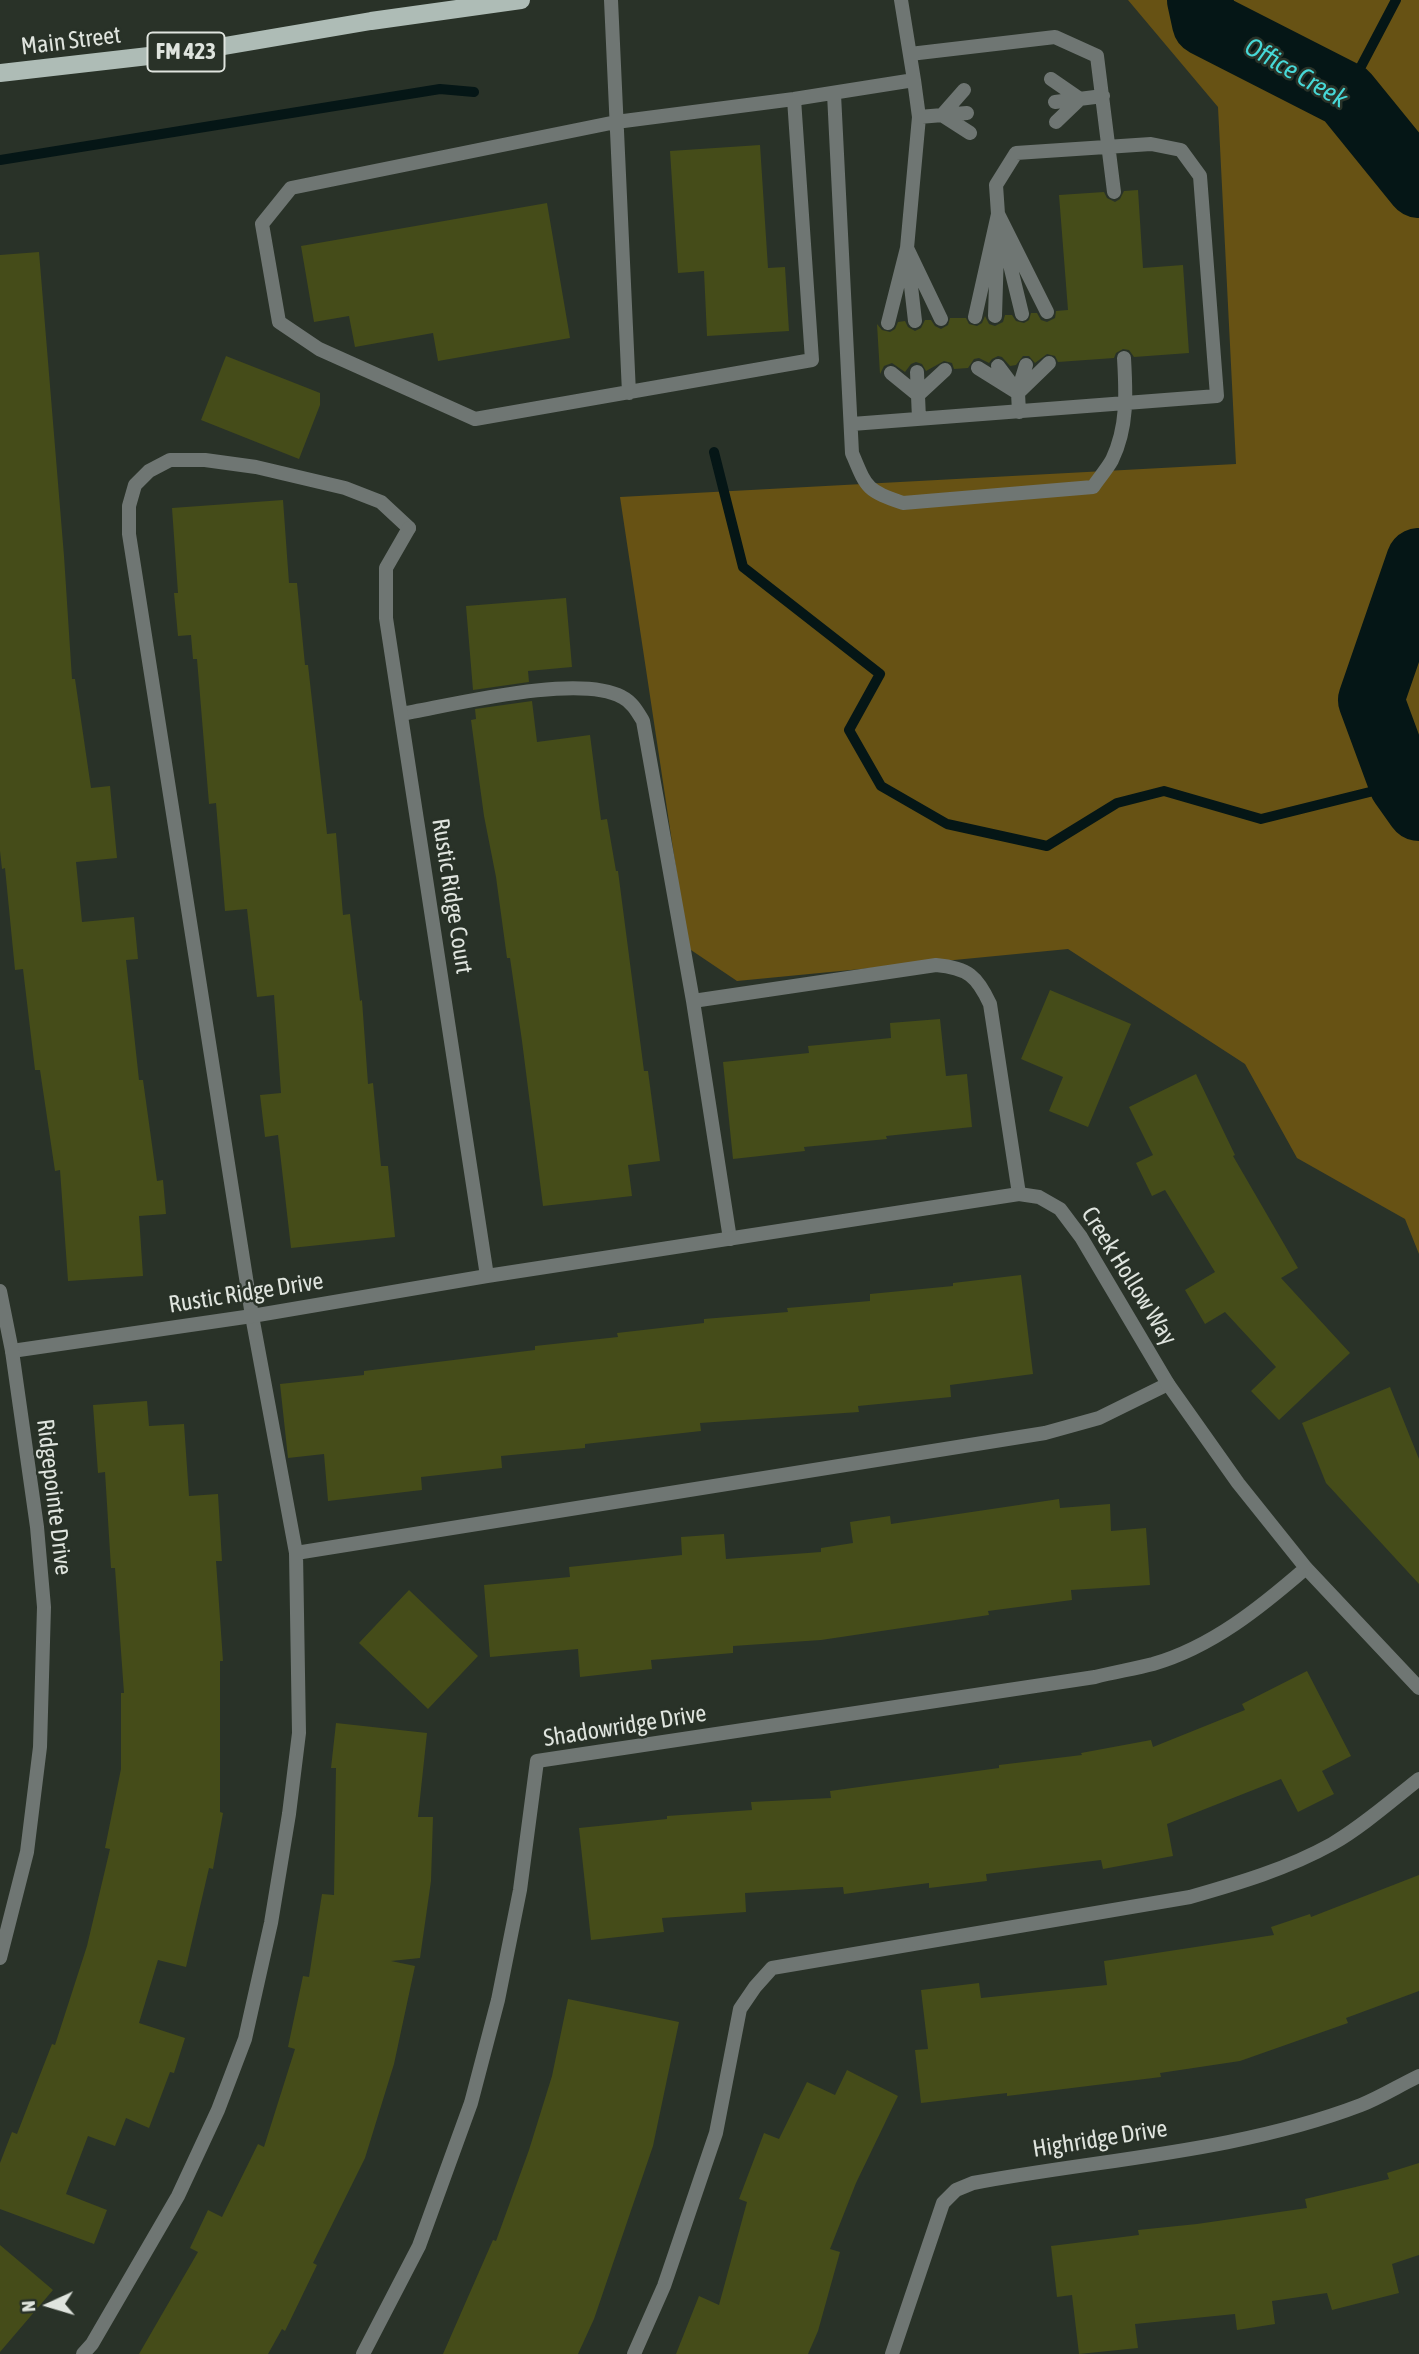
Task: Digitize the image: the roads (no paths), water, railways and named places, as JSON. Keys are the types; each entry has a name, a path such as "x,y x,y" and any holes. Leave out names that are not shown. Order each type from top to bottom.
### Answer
{"main road":[{"name":"Main Street","path":"0,74 201,50 371,21 521,0"}],"street":[{"path":"611,0 629,393"},
{"path":"888,323 907,248 919,117 901,0"},
{"path":"910,54 1055,37 1097,56 1114,192"},
{"path":"1051,79 1080,99"},
{"path":"794,99 812,360 474,419 319,349 279,323 262,224 291,188 616,122 914,80"},
{"path":"942,115 964,90"},
{"path":"834,93 852,453 863,480 874,493 903,503 1093,487 1112,459 1127,403 1124,358"},
{"path":"1055,102 1103,96"},
{"path":"1056,122 1080,99"},
{"path":"919,117 967,113"},
{"path":"942,115 970,133"},
{"path":"852,424 1217,396 1200,176 1181,150 1151,144 1016,153 996,185 998,214 995,316"},
{"path":"998,214 1047,312"},
{"path":"998,214 1022,314"},
{"path":"975,317 998,214"},
{"path":"907,248 941,319"},
{"path":"907,248 915,321"},
{"path":"1018,393 1049,363"},
{"path":"1019,412 1018,393 1026,365"},
{"path":"998,366 1018,393"},
{"path":"978,368 1018,393"},
{"path":"918,395 945,370"},
{"path":"917,372 919,419"},
{"path":"891,373 918,395"},
{"name":"Rustic Ridge Court","path":"252,1316 129,534 129,506 135,485 149,471 170,460 205,460 256,467 345,488 381,502 409,528 386,568 386,618 487,1276"},
{"path":"401,714 548,689 593,687 621,696 633,705 643,721 693,1001 730,1239"},
{"path":"693,1001 936,965 969,972 981,985 990,1004 1019,1194"},
{"name":"Creek Hollow Way","path":"487,1276 1019,1194 1039,1197 1060,1209 1081,1237 1168,1384 1238,1483 1306,1568 1419,1688"},
{"name":"Rustic Ridge Drive","path":"12,1351 252,1316 487,1276"},
{"name":"Ridgepointe Drive","path":"0,1290 12,1351 37,1527 44,1607 40,1747 29,1839 0,1958"},
{"path":"83,2354 92,2344 178,2196 218,2110 245,2039 271,1923 289,1814 299,1733 296,1553 252,1316"},
{"path":"296,1553 1045,1433 1098,1418 1168,1384"},
{"name":"Shadowridge Drive","path":"363,2354 419,2246 471,2103 498,2000 520,1890 537,1762 1095,1677 1154,1664 1203,1644 1259,1609 1306,1568"},
{"path":"634,2354 664,2286 716,2133 740,2009 772,1968 1190,1896 1256,1878 1334,1843 1419,1779"},
{"name":"Highridge Drive","path":"892,2354 943,2203 956,2190 973,2182 1211,2145 1298,2124 1362,2104 1419,2076"}],"waterway":[{"name":"Office Creek","path":"1200,0 1205,23 1346,95 1419,185"},
{"path":"1346,95 1396,0"},
{"path":"0,160 440,89 474,92"},
{"path":"714,452 743,567 880,674 849,730 881,786 947,824 1047,846 1117,803 1164,791 1261,819 1402,784"},
{"name":"Office Creek","path":"1419,561 1371,700 1402,784 1419,808"}]}
